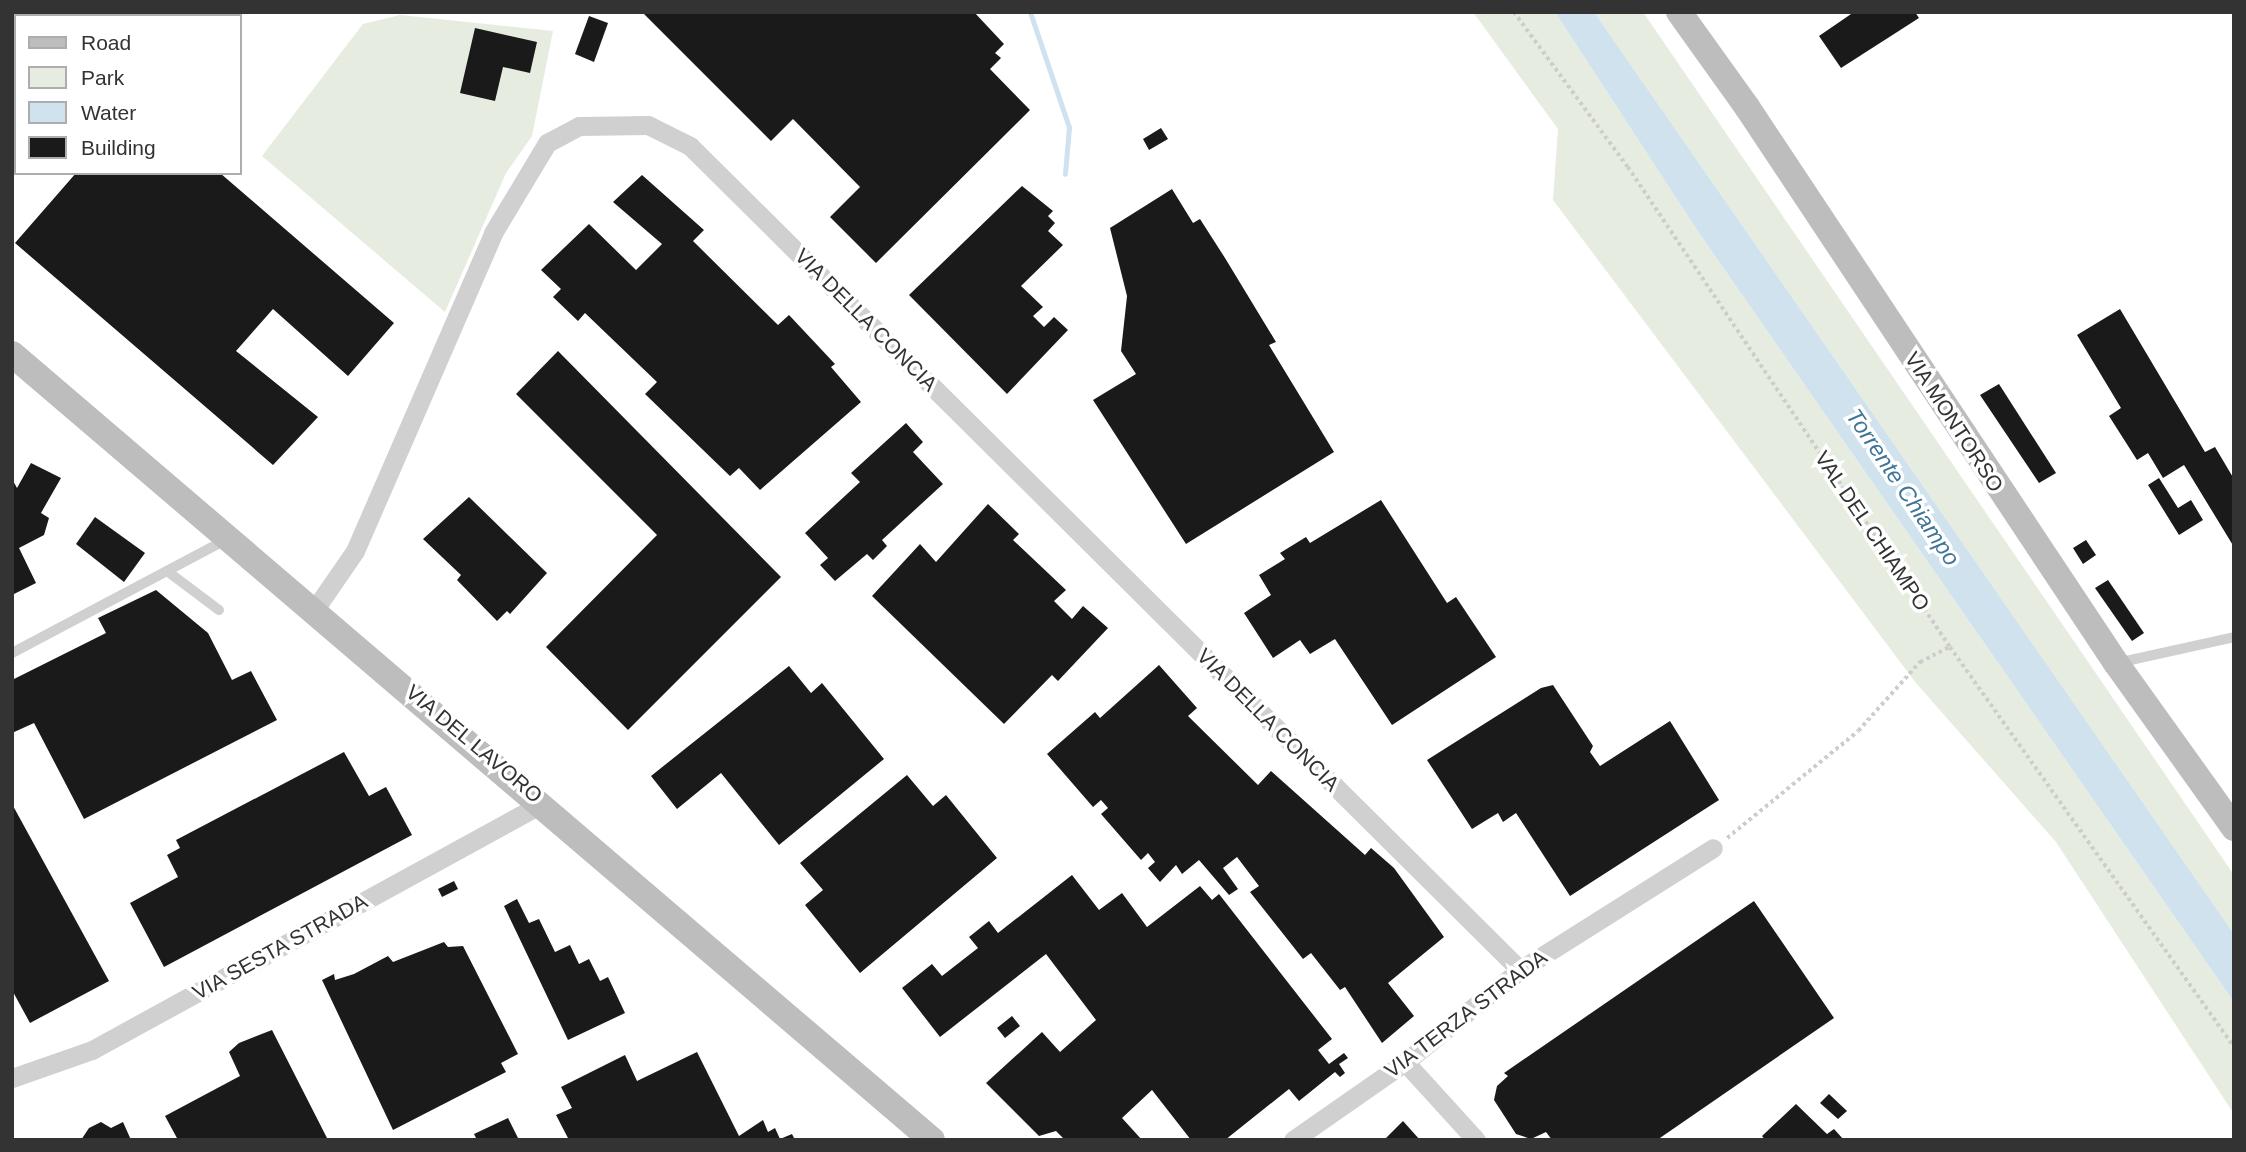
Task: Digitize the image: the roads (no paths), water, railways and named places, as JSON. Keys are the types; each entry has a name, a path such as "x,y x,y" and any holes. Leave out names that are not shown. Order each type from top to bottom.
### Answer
{"street":[{"name":"VIA MONTORSO","path":"1679,12 1747,107 2116,663 2234,828"},
{"name":"VIA DELLA CONCIA","path":"315,609 355,551 493,233 547,143 579,126 648,125 690,146 1520,970"},
{"name":"VIA DEL LAVORO","path":"12,354 543,803 932,1140"},
{"name":"VIA SESTA STRADA","path":"12,1078 92,1050 543,803"},
{"name":"VIA TERZA STRADA","path":"1293,1140 1405,1062 1520,970 1713,848"},
{"path":"1405,1062 1476,1140"}],"lane":[{"path":"12,653 231,538"},
{"path":"167,571 219,610"},
{"path":"2116,663 2234,637"}],"water":[{"name":"Torrente Chiampo","path":"1555,12 1594,12 2234,934 2234,1002 1697,230"}],"waterway":[{"path":"1030,12 1069,127 1065,174"}]}
